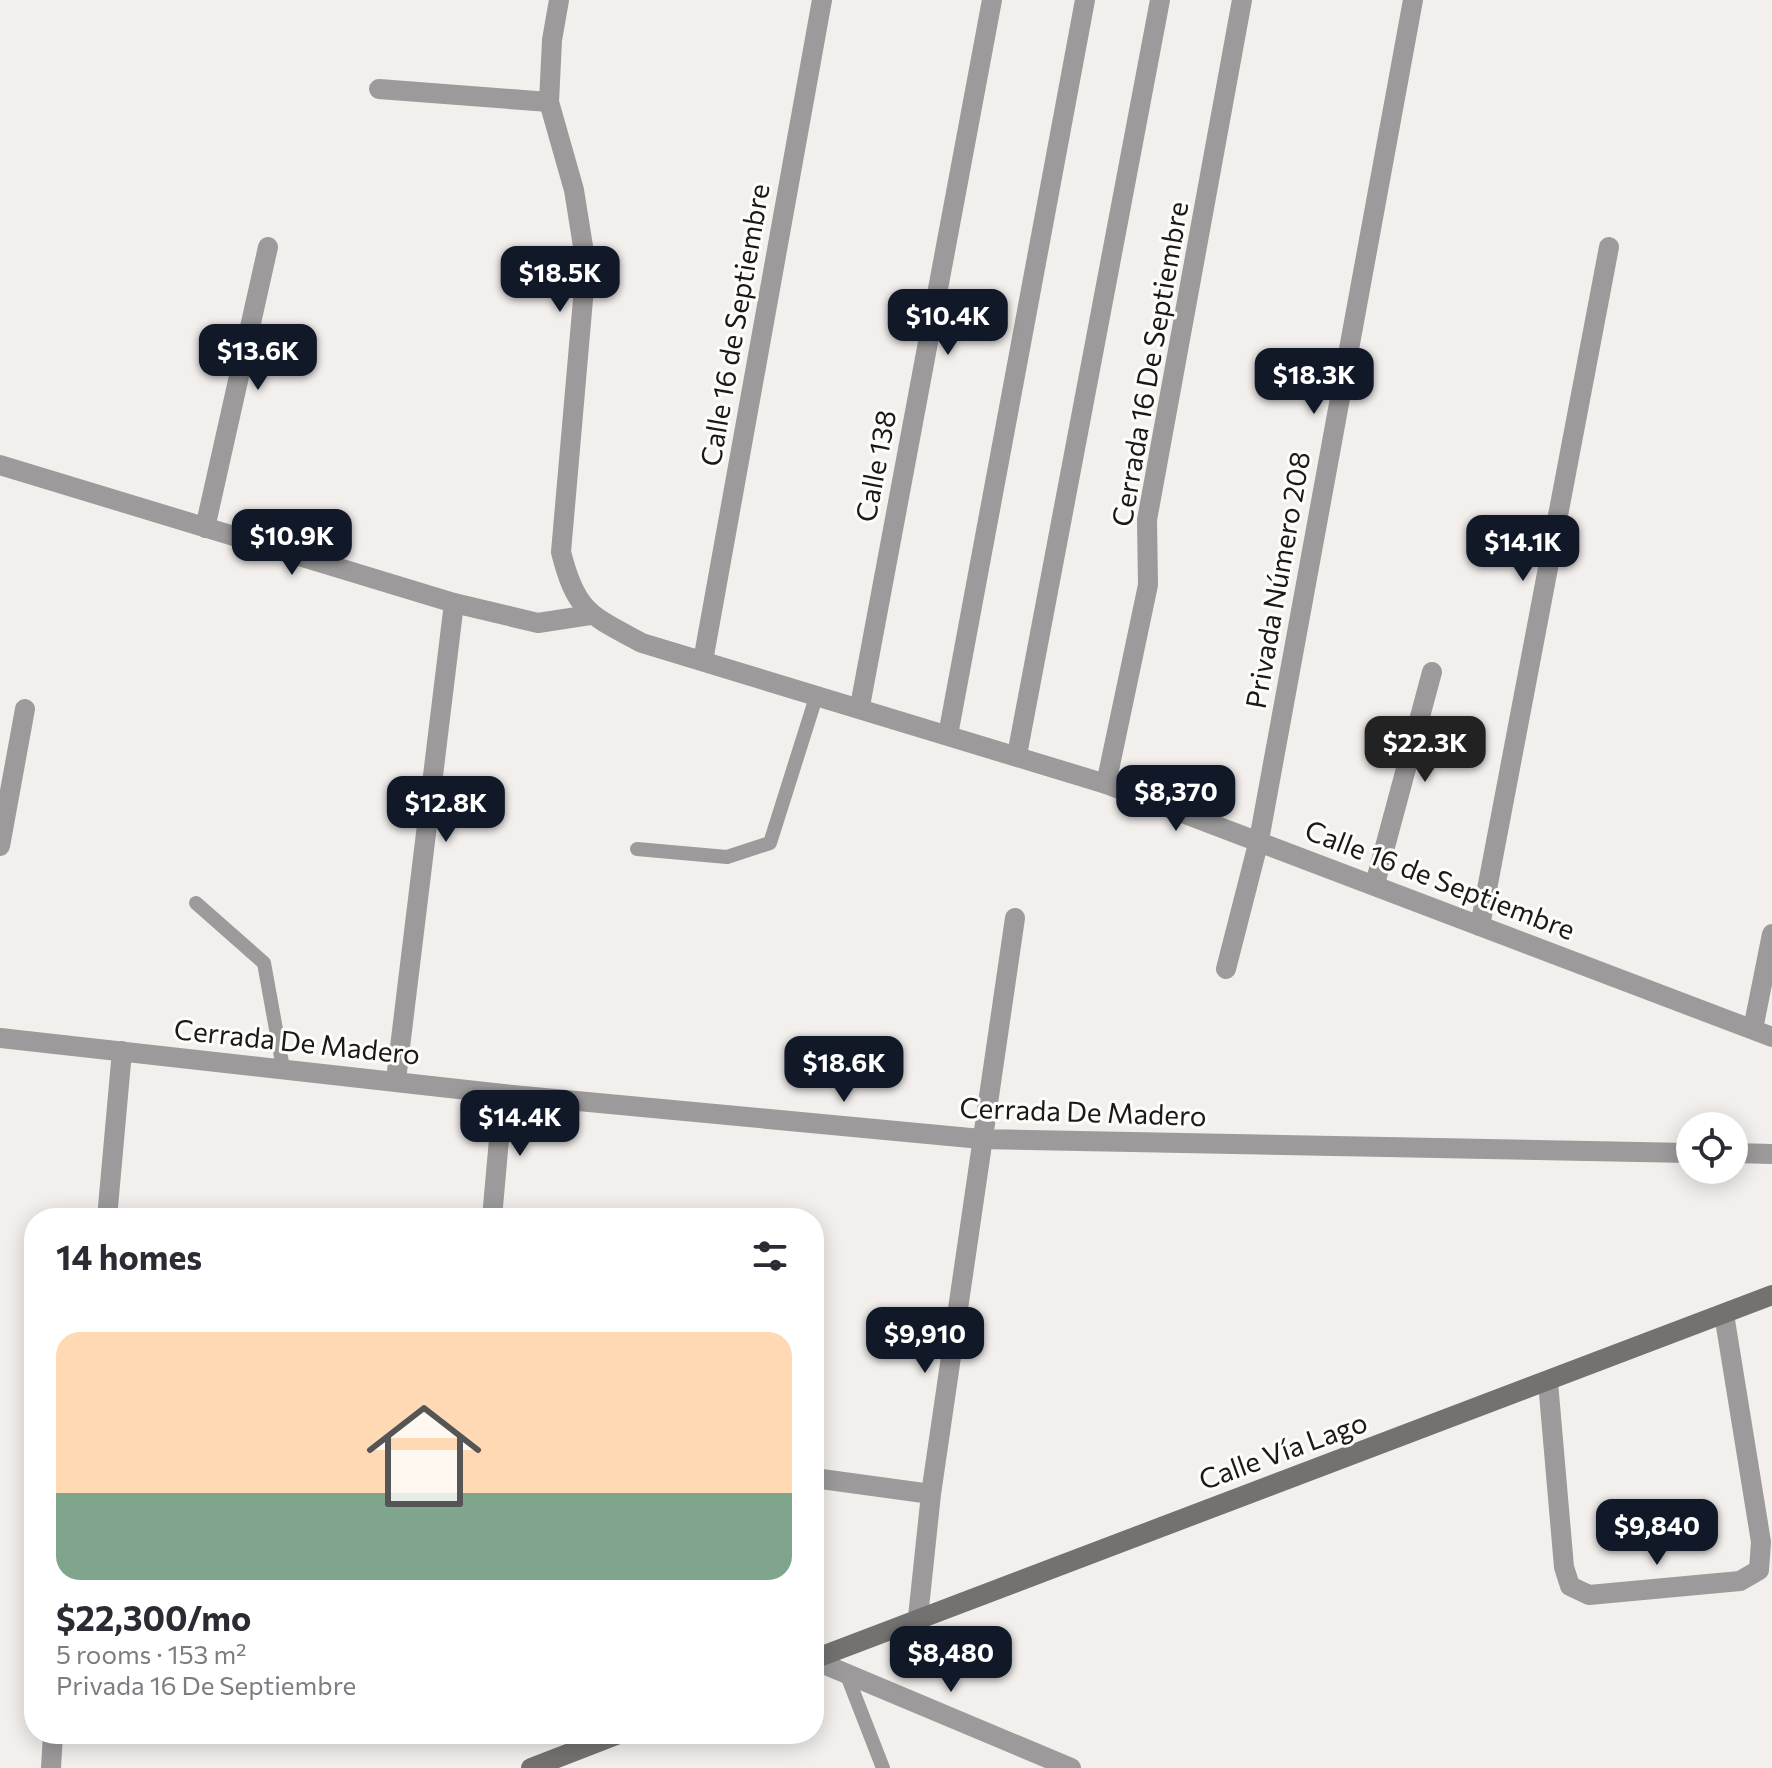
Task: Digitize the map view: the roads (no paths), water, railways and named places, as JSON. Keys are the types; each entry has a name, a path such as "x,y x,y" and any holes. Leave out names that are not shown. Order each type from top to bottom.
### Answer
{"main road":[{"name":"Calle Vía Lago","path":"824,1655 1772,1295"},
{"path":"531,1768 593,1744"}],"street":[{"path":"0,465 454,603 538,623 590,615 570,587 561,552 586,265 574,190 549,102 552,40 559,0"},
{"name":"Calle 16 de Septiembre","path":"703,661 822,0"},
{"name":"Calle 138","path":"860,706 992,0"},
{"path":"948,735 1085,0"},
{"path":"1017,755 1160,0"},
{"name":"Cerrada 16 De Septiembre","path":"1106,784 1148,585 1147,520 1242,0"},
{"name":"Privada Número 208","path":"1226,969 1259,840 1413,0"},
{"path":"379,89 549,102"},
{"path":"205,528 268,247"},
{"path":"1480,926 1609,247"},
{"path":"396,1080 454,603"},
{"name":"Calle 16 de Septiembre","path":"590,615 642,643 860,706 1106,784 1762,1033"},
{"path":"1375,884 1432,672"},
{"path":"0,846 25,709"},
{"path":"918,1617 931,1494 1015,918"},
{"path":"1762,1033 1772,934"},
{"name":"Cerrada De Madero","path":"0,1038 503,1094 981,1139 1676,1153"},
{"path":"108,1208 122,1051"},
{"path":"493,1208 503,1094"},
{"path":"1748,1153 1772,1154"},
{"path":"1548,1382 1564,1567 1570,1586 1589,1595 1740,1581 1759,1570 1761,1542 1724,1314"},
{"path":"824,1479 931,1494"},
{"path":"824,1663 1071,1768"},
{"path":"51,1768 52,1744"}],"lane":[{"path":"637,849 727,857 770,843 817,694"},
{"path":"196,903 264,963 283,1068"},
{"path":"846,1673 883,1768"}]}
